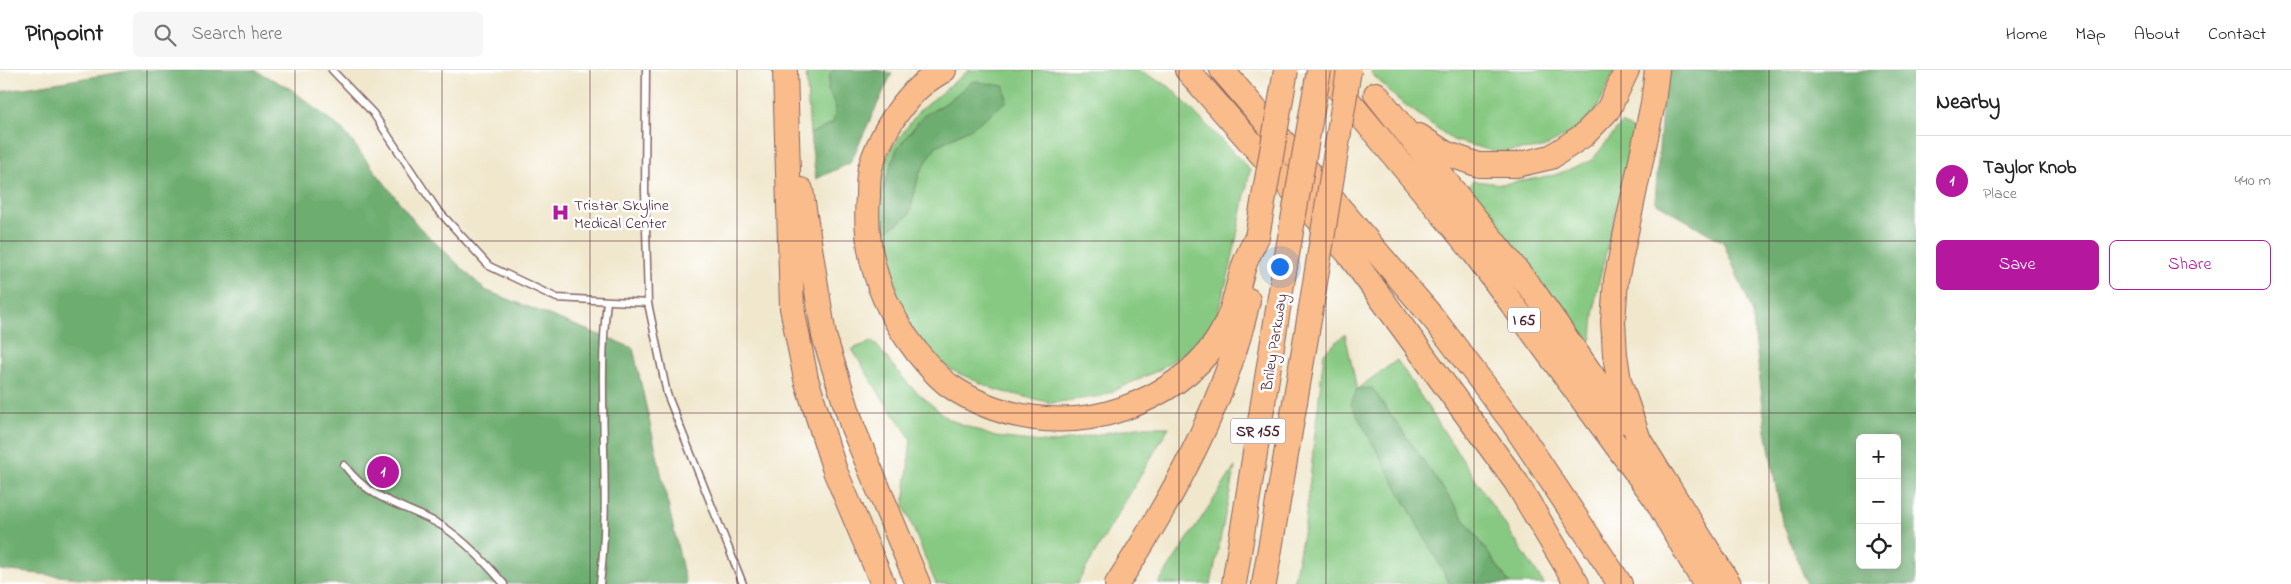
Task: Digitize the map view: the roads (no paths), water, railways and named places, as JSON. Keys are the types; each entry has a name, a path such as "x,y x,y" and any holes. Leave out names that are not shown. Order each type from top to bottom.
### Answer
{"highway":[{"path":"785,70 792,308 806,379 836,471 883,584"},
{"path":"944,70 916,90 882,138 870,170 868,238 874,273 884,301 897,324 929,367 949,385 972,399 999,411 1036,419 1065,420 1102,416 1142,402 1175,384 1198,364 1216,342 1234,310 1243,267 1257,237"},
{"path":"1181,70 1217,105"},
{"path":"1187,70 1348,253 1516,482 1577,584"},
{"path":"1222,70 1434,319 1513,423 1620,584"},
{"path":"1117,584 1149,534 1205,425 1230,369 1250,290 1257,237 1286,70"},
{"name":"Briley Parkway","path":"1234,584 1283,278 1319,70"},
{"name":"I 65","path":"1323,70 1473,251 1655,498 1705,584"},
{"name":"Briley Parkway","path":"1264,584 1349,70"},
{"path":"1353,70 1412,131 1445,153 1479,165 1516,166 1551,157 1584,135 1608,110 1627,70"},
{"path":"1339,137 1358,70"},
{"path":"1647,453 1629,415 1619,381 1613,322 1616,280 1654,96 1657,70"},
{"path":"1376,94 1534,292 1647,453 1729,584"},
{"path":"787,100 824,336 853,428 918,584"}],"lane":[{"path":"332,70 373,113 436,208 489,266 557,298 648,303"},
{"path":"646,70 645,190 648,303 667,394 743,584"},
{"path":"600,584 604,529 603,379 607,301"},
{"path":"344,466 353,478 373,495 436,523 483,561 504,584"}],"place":[{"name":"Tristar Skyline Medical Center","path":"560,213"},
{"name":"Taylor Knob","path":"383,472"}]}
